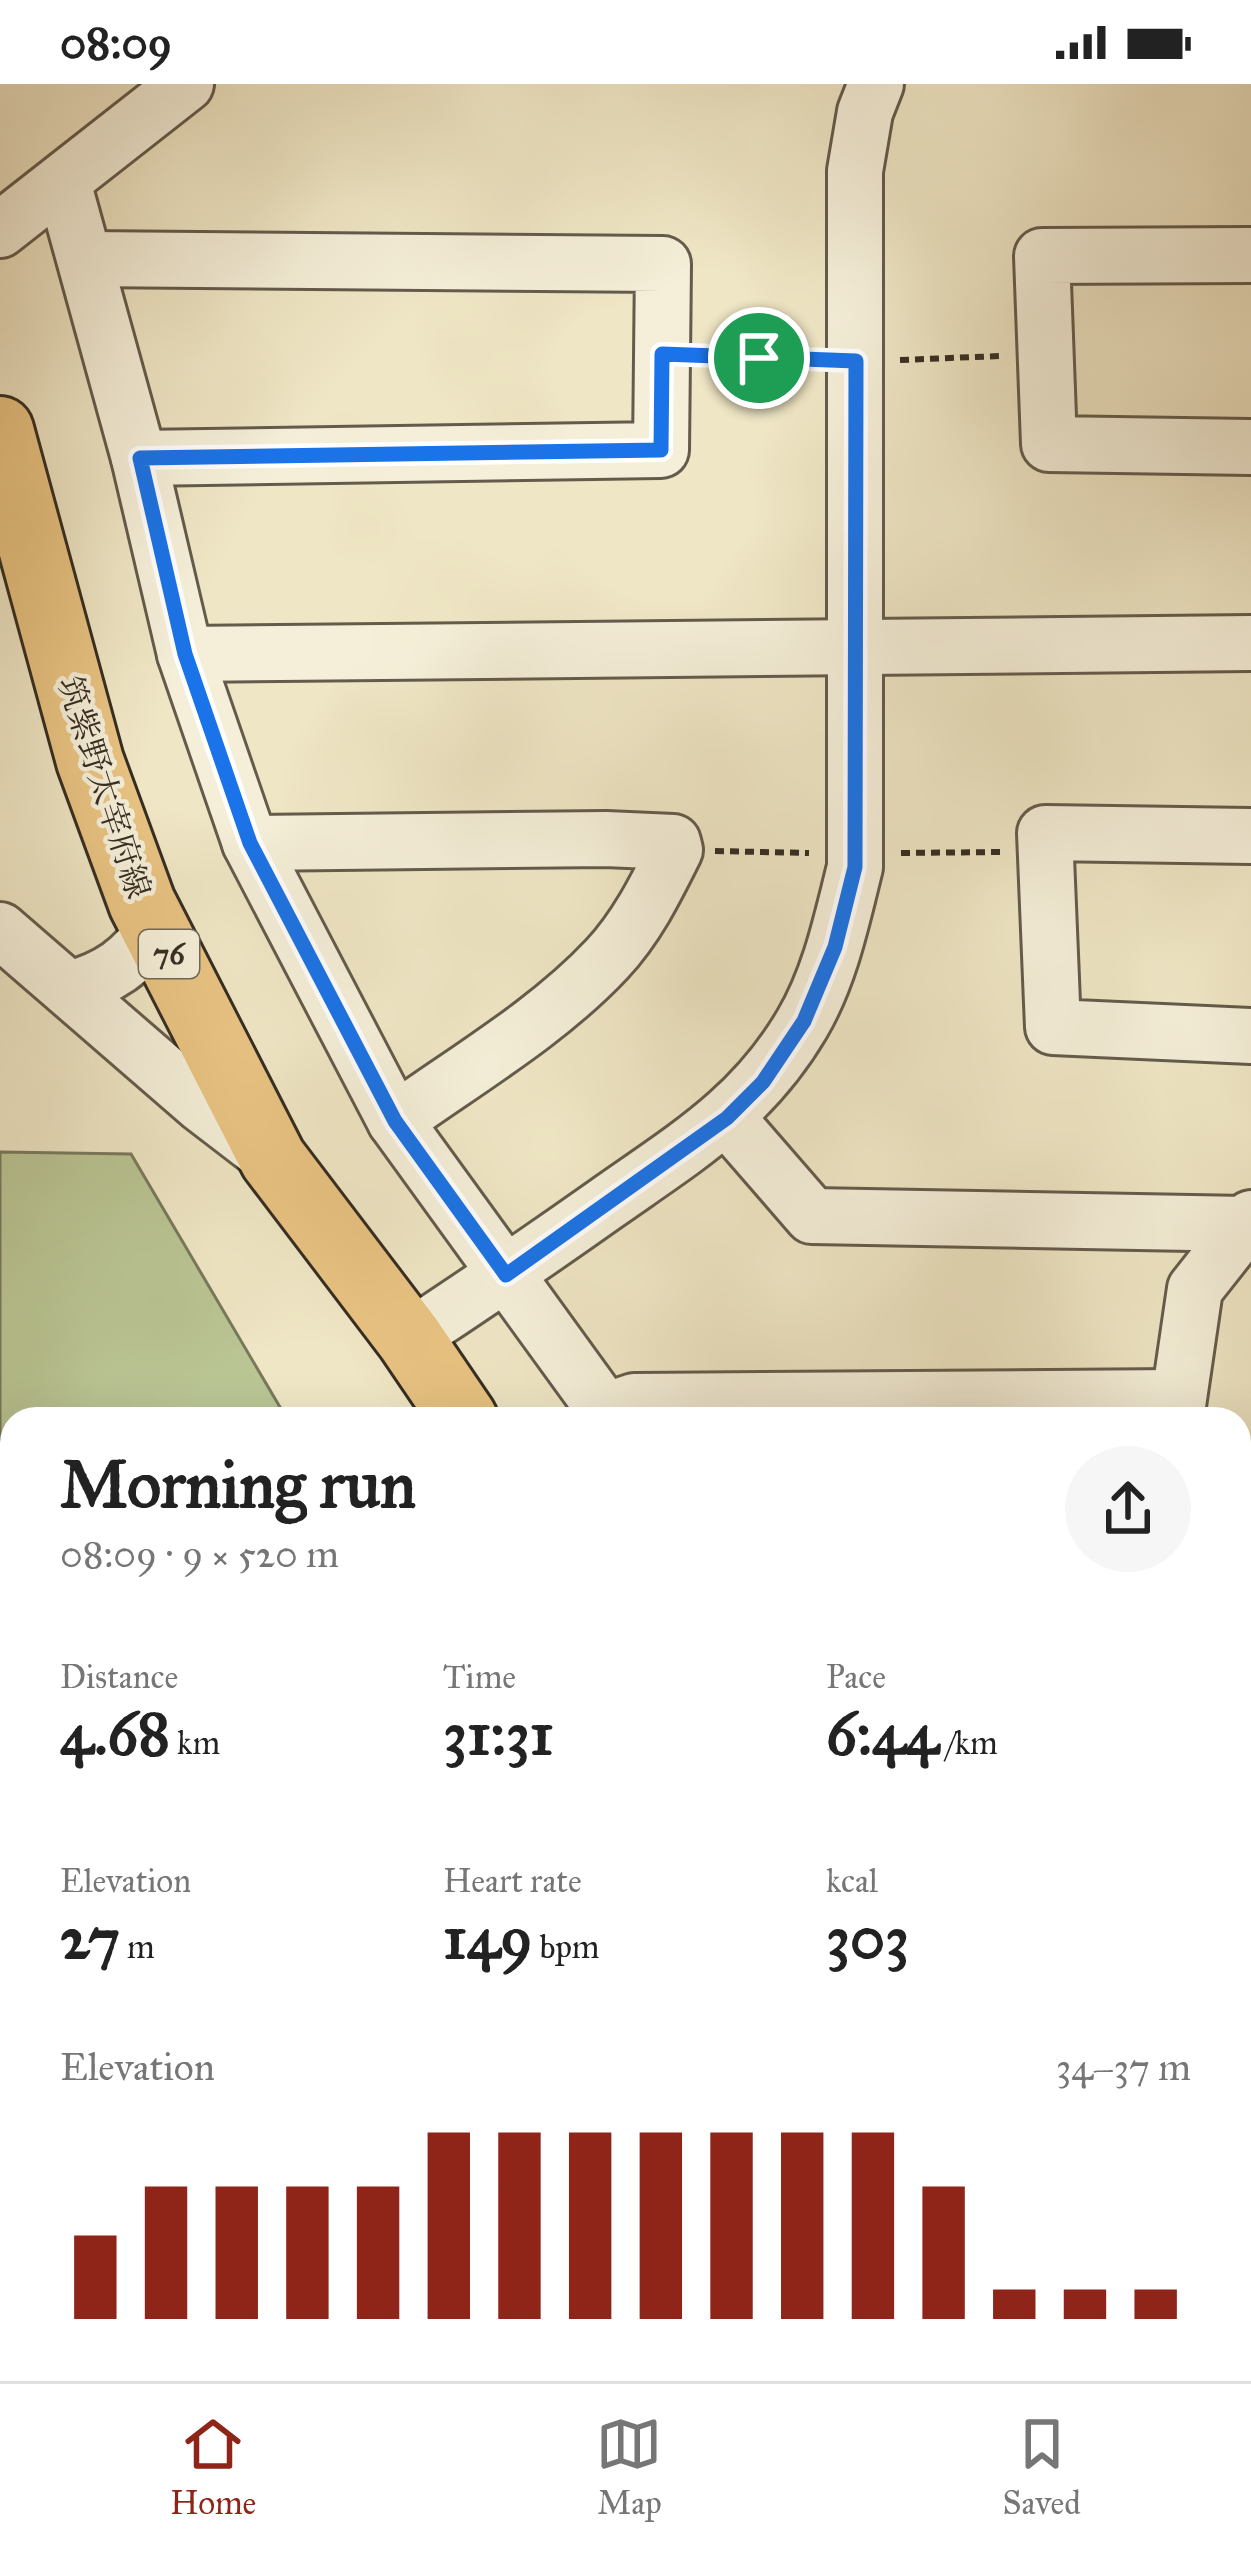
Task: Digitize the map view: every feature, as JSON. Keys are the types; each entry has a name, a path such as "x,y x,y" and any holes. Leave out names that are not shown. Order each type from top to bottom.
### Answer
{"main road":[{"name":"筑紫野太宰府線","path":"0,430 10,501 90,761 155,928 273,1159 456,1407"}],"street":[{"path":"0,230 186,84"},
{"path":"409,1338 727,1118 763,1082 804,1021 835,947 856,854 855,171 865,112 876,84"},
{"path":"63,182 140,458 185,654 250,843 395,1121 602,1407"},
{"path":"1251,255 1042,256 1049,444 1251,447"},
{"path":"85,259 663,264 661,450 140,458"},
{"path":"185,654 1251,644"},
{"path":"1251,836 1046,833 1054,1027 1251,1036"},
{"path":"250,843 606,838 673,842 675,850 646,908 609,956 568,996 395,1121"},
{"path":"69,989 93,983 129,961 155,928"},
{"path":"0,930 202,1106 273,1159"},
{"path":"727,1118 812,1216 1248,1222"},
{"path":"1176,1407 1195,1289 1248,1222"},
{"path":"623,1407 634,1401 1099,1407"}],"path":[{"path":"662,354 856,361 1046,355"},
{"path":"675,850 1046,851"}],"green space":[{"path":"0,1152 131,1154 280,1407 0,1407"}],"route":[{"path":"662,354 759,358 856,361 855,867 835,947 804,1021 763,1082 727,1118 506,1275 395,1121 250,843 185,654 140,458 661,450 662,354"}]}
